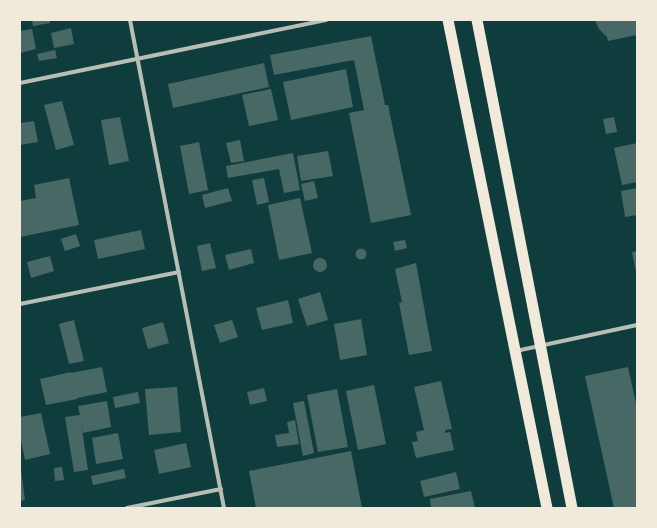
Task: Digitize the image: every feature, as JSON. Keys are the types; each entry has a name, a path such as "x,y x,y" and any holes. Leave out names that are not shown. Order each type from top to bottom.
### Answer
{"highway":[{"path":"448,20 547,508"},
{"path":"477,20 572,508"}],"street":[{"path":"130,20 224,508"},
{"path":"20,83 326,20"},
{"path":"20,304 179,272"},
{"path":"515,351 637,325"},
{"path":"127,508 221,489"}],"building":[{"path":"32,20 50,20 50,23 33,26"},
{"path":"595,20 637,20 637,35 608,41 607,37 599,29"},
{"path":"71,28 74,44 54,48 51,33"},
{"path":"32,29 36,49 20,53 20,31"},
{"path":"371,36 385,105 388,105 411,215 371,223 349,113 364,110 354,60 274,75 270,55"},
{"path":"55,50 57,58 39,61 37,54"},
{"path":"264,63 269,87 173,108 168,84"},
{"path":"346,69 353,107 291,120 283,82"},
{"path":"271,89 278,120 249,126 242,95"},
{"path":"62,101 74,145 56,150 44,105"},
{"path":"120,117 129,161 109,165 101,120"},
{"path":"614,117 617,132 606,134 603,119"},
{"path":"34,121 38,142 20,145 20,123"},
{"path":"240,140 244,161 231,163 226,143"},
{"path":"199,142 208,190 189,194 180,146"},
{"path":"637,143 637,182 622,185 614,148"},
{"path":"328,151 333,176 301,181 297,156"},
{"path":"293,153 300,190 284,193 279,169 228,178 226,166"},
{"path":"69,178 79,225 20,237 20,201 36,198 34,185"},
{"path":"264,178 269,202 257,205 252,180"},
{"path":"314,181 318,198 305,201 301,184"},
{"path":"228,188 232,201 205,208 202,195"},
{"path":"637,188 637,215 625,217 621,191"},
{"path":"300,198 312,253 279,260 268,205"},
{"path":"141,230 145,249 98,259 94,240"},
{"path":"76,234 80,246 65,251 61,239"},
{"path":"405,240 407,248 395,251 393,242"},
{"path":"210,243 216,268 202,271 197,246"},
{"path":"361,248 365,250 367,254 365,258 361,260 357,258 355,254 357,250"},
{"path":"251,249 254,263 229,270 225,255"},
{"path":"637,251 637,272 636,272 632,252"},
{"path":"50,256 54,271 31,278 27,262"},
{"path":"317,258 323,258 327,262 327,268 323,272 317,272 313,268 313,262"},
{"path":"416,263 432,351 409,355 399,303 402,302 395,269"},
{"path":"320,292 328,320 307,326 298,299"},
{"path":"288,300 293,323 262,330 256,308"},
{"path":"361,319 367,355 340,360 334,324"},
{"path":"74,320 84,361 69,364 59,324"},
{"path":"232,320 238,337 220,343 214,325"},
{"path":"163,322 169,343 148,349 142,328"},
{"path":"102,367 107,392 46,405 40,379"},
{"path":"628,367 637,408 637,508 614,508 585,376"},
{"path":"441,381 452,429 445,430 445,433 450,432 454,450 416,458 412,442 418,441 416,432 424,430 414,387"},
{"path":"374,385 386,444 358,450 346,391"},
{"path":"177,387 181,432 149,435 145,389"},
{"path":"264,388 267,401 250,405 247,392"},
{"path":"337,389 348,447 318,452 307,395"},
{"path":"138,392 140,403 115,408 113,397"},
{"path":"107,401 111,427 83,433 81,422 88,470 74,472 65,417 80,415 78,406"},
{"path":"304,401 314,453 303,456 293,403"},
{"path":"41,413 50,454 25,460 20,436 20,417"},
{"path":"295,420 299,444 277,447 275,435 289,433 287,422"},
{"path":"118,433 123,459 96,464 92,438"},
{"path":"186,443 191,467 159,474 154,450"},
{"path":"351,451 362,508 256,508 249,471"},
{"path":"62,467 64,480 55,481 54,468"},
{"path":"124,469 126,478 93,485 91,476"},
{"path":"20,470 25,500 20,501"},
{"path":"456,472 460,489 424,497 420,481"},
{"path":"471,491 475,508 431,508 430,499"}]}
